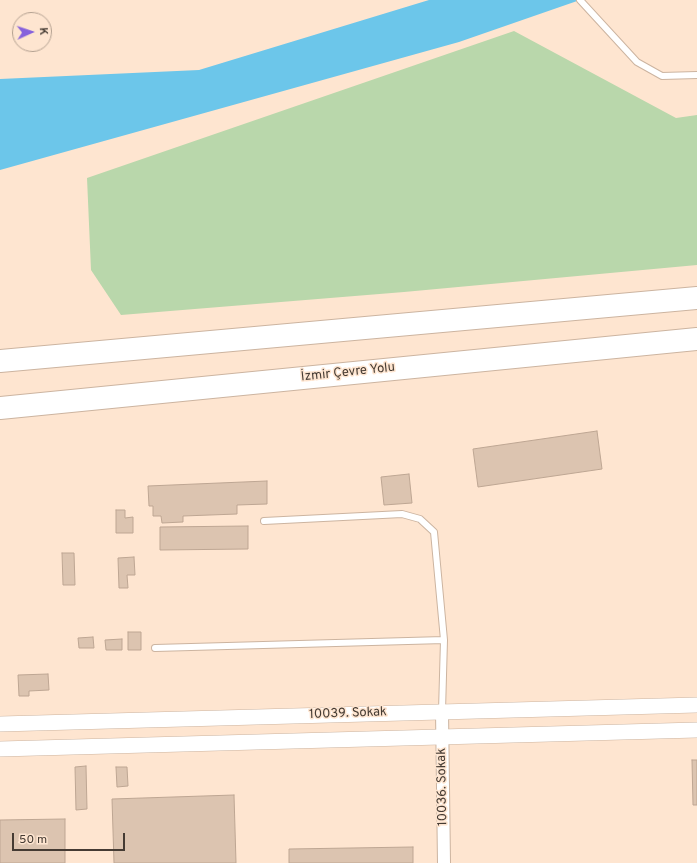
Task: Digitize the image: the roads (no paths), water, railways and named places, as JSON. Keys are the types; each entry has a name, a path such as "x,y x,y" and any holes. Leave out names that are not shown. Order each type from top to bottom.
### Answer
{"highway":[{"path":"0,361 697,298"},
{"name":"İzmir Çevre Yolu","path":"0,408 697,339"}],"street":[{"name":"10039. Sokak","path":"0,724 697,705"},
{"name":"10036. Sokak","path":"442,711 444,863"},
{"name":"10039. Sokak","path":"0,749 697,730"}],"lane":[{"path":"580,0 637,62 662,76 697,75"},
{"path":"264,521 402,514 420,519 434,532 444,640 442,711"},
{"path":"155,648 444,640"}],"water":[{"path":"429,0 580,0 459,42 0,170 0,79 199,70"}]}
